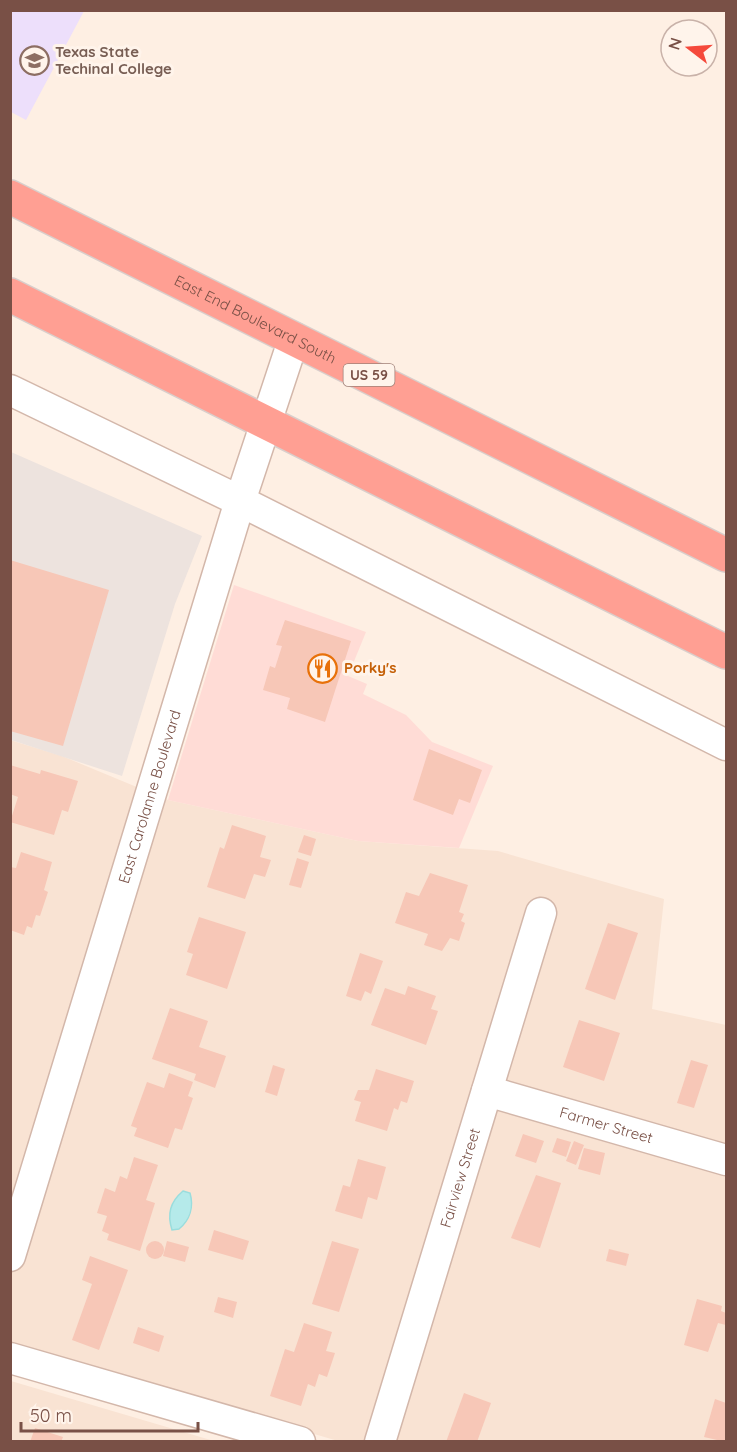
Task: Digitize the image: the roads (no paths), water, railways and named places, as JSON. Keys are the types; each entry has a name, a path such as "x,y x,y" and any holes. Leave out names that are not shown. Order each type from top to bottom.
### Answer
{"highway":[{"name":"East End Boulevard South","path":"10,197 726,555"},
{"path":"10,295 726,652"}],"street":[{"name":"East Carolanne Boulevard","path":"10,1256 240,501 294,338"},
{"path":"10,390 240,501 726,745"},
{"name":"Fairview Street","path":"380,1442 541,914"},
{"name":"Farmer Street","path":"487,1091 726,1160"},
{"path":"10,1358 300,1442"}],"water":[{"path":"183,1191 190,1193 192,1203 190,1213 186,1222 179,1229 172,1230 171,1209 175,1199"}],"place":[{"name":"Texas State Techinal College","path":"34,61"},
{"name":"Porky's","path":"323,668"}]}
